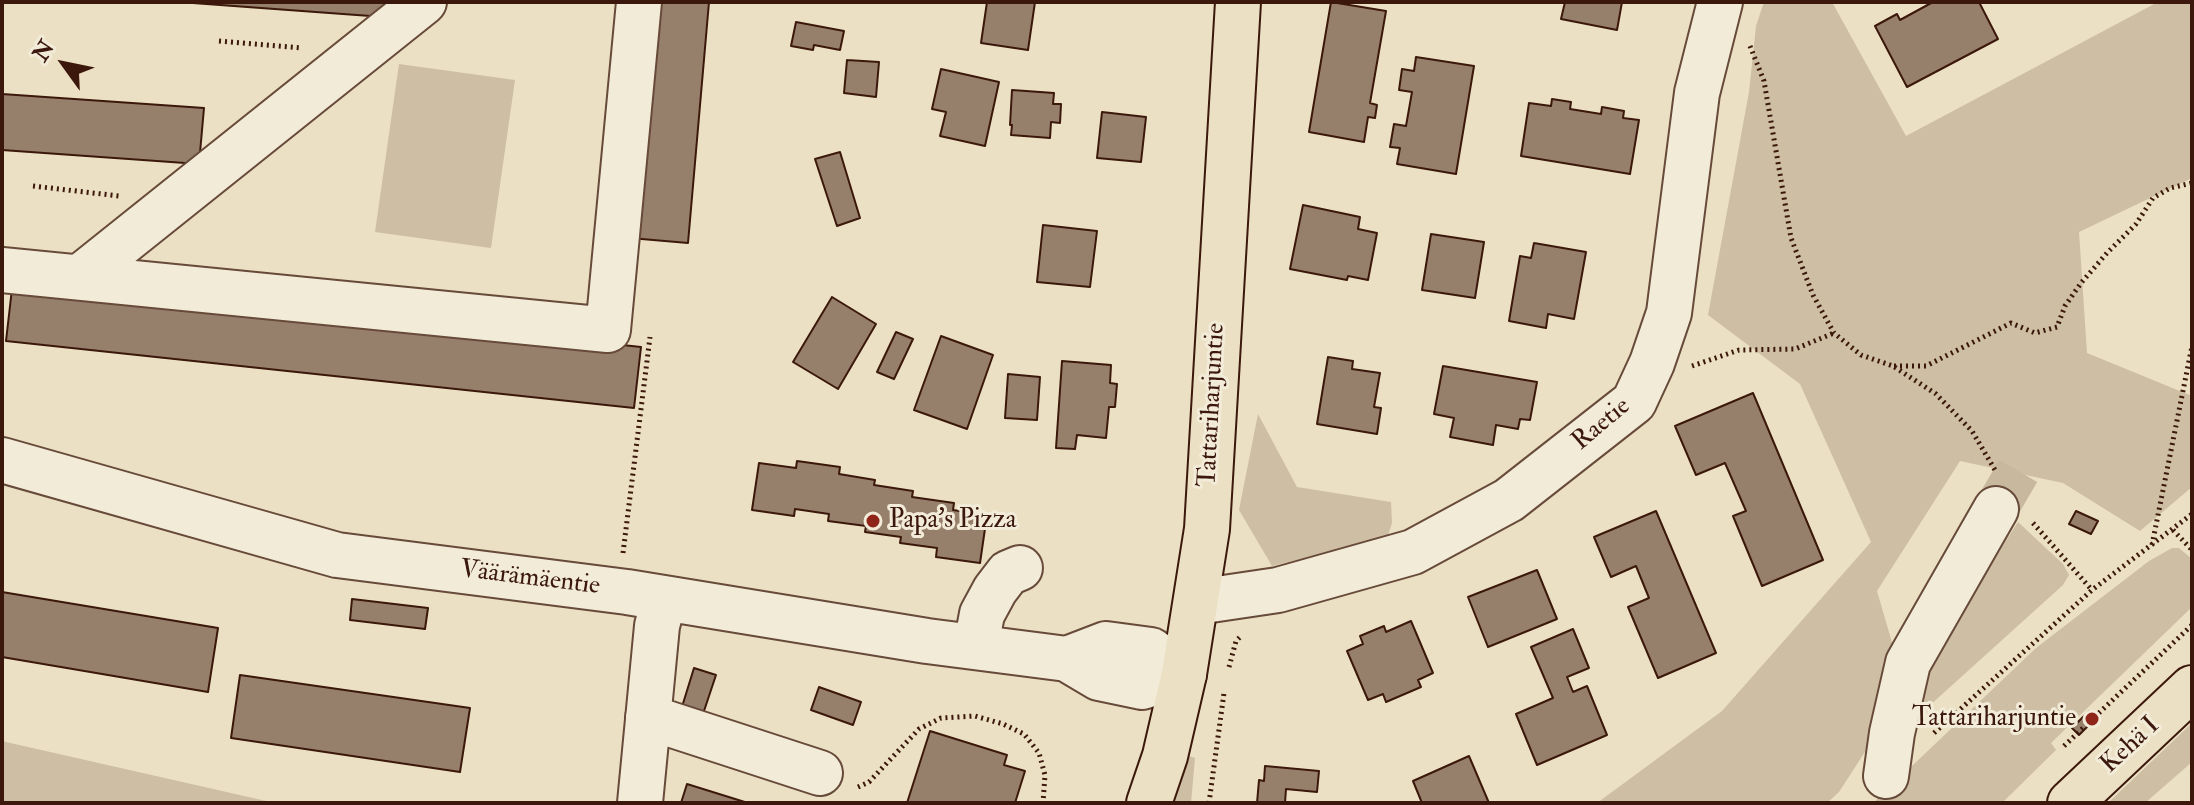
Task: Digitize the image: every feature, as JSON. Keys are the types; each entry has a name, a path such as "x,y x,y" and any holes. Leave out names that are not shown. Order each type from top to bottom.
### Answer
{"main road":[{"name":"Tattariharjuntie","path":"1149,803 1165,756 1205,674 1197,602 1207,529 1238,2"},
{"name":"Kehä I","path":"2070,803 2192,688"}],"street":[{"path":"80,277 424,2"},
{"path":"2,270 608,330 639,2"},
{"name":"Raetie","path":"1197,602 1278,590 1413,552 1509,500 1634,402 1652,363 1669,313 1697,93 1719,4"},
{"name":"Väärämäentie","path":"2,460 337,555 664,598 927,641 1067,659 1106,644 1151,650 1205,674"},
{"path":"1886,776 1908,663 2008,501"},
{"path":"976,646 982,614 995,590 1008,573 1020,568"},
{"path":"640,803 657,626 664,598"},
{"path":"648,717 820,773"}],"path":[{"path":"1719,4 1743,27 1764,81 1791,238 1813,295 1834,333 1861,355 1893,366 1936,394 1972,431 2008,501 2092,590"},
{"path":"219,41 360,54"},
{"path":"1893,366 1926,366 2011,323 2035,333 2057,327 2065,306 2081,283 2136,224 2153,198 2170,188 2192,183"},
{"path":"33,186 177,202"},
{"path":"608,330 650,334 623,555"},
{"path":"1688,367 1739,350 1795,349 1834,333"},
{"path":"2152,545 2192,346"},
{"path":"1932,735 2092,590 2192,514"},
{"path":"2173,530 2192,550"},
{"path":"2064,746 2192,625"},
{"path":"1205,674 1245,633"},
{"path":"1209,803 1225,688"},
{"path":"820,773 825,787 851,790 869,782 919,729 941,718 975,716 1024,734 1039,753 1045,775 1043,803"}],"shaded area":[{"path":"1764,2 1832,2 1906,136 2158,2 2192,2 2192,178 2079,232 2087,353 2192,396 2192,487 2140,531 2063,483 1960,461 1877,591 1898,663 1870,744 1839,792 1827,803 1597,803 1722,711 1871,542 1800,384 1708,315 1749,92 1756,26"},
{"path":"399,64 515,80 491,248 375,232"},
{"path":"1258,414 1297,487 1391,502 1392,523 1387,538 1272,566 1239,510"},
{"path":"2018,522 2063,564 2069,575 2063,585 1918,716 1921,671"},
{"path":"2172,548 2179,548 2192,559 2192,607 2051,743 2056,750 2002,803 1873,803 2036,648 2149,561"},
{"path":"2192,723 2192,762 2145,803 2108,803"},
{"path":"2,740 6,742 275,803 2,803"},
{"path":"1189,756 1195,758 1191,803 1171,803"}],"building":[{"path":"179,2 385,2 384,17"},
{"path":"651,2 709,2 688,243 630,238"},
{"path":"987,2 1035,2 1028,50 981,43"},
{"path":"1331,2 1386,11 1370,103 1377,105 1375,118 1368,117 1364,142 1309,132"},
{"path":"1565,2 1622,2 1617,30 1561,19"},
{"path":"1933,2 1979,2 1998,39 1907,87 1875,26 1897,14 1900,20"},
{"path":"796,22 844,31 840,50 814,45 813,50 791,46"},
{"path":"1416,57 1474,66 1456,174 1397,164 1400,148 1390,147 1394,124 1406,126 1412,92 1399,90 1402,69 1414,71"},
{"path":"847,60 879,62 876,97 844,93"},
{"path":"941,69 999,82 985,146 940,136 946,112 932,109"},
{"path":"1012,90 1054,93 1053,104 1061,104 1060,123 1051,122 1050,138 1011,135"},
{"path":"2,94 204,108 199,164 2,150"},
{"path":"1552,99 1571,102 1570,109 1601,114 1602,107 1624,111 1623,118 1639,120 1630,174 1521,156 1529,103 1551,106"},
{"path":"1102,112 1146,117 1141,162 1097,158"},
{"path":"840,152 860,218 837,226 815,159"},
{"path":"1303,205 1360,217 1358,229 1377,233 1368,280 1348,276 1347,280 1290,269"},
{"path":"1043,225 1097,231 1090,287 1037,282"},
{"path":"1431,234 1484,242 1475,298 1422,290"},
{"path":"1534,243 1586,252 1574,319 1548,314 1546,328 1509,321 1520,256 1531,258"},
{"path":"13,280 641,347 634,408 6,341"},
{"path":"832,297 876,324 838,389 793,362"},
{"path":"896,332 913,339 894,379 877,372"},
{"path":"941,336 993,355 967,429 914,410"},
{"path":"1328,357 1353,361 1352,369 1380,373 1374,407 1381,408 1377,434 1317,424"},
{"path":"1062,361 1111,365 1110,383 1117,384 1115,407 1109,407 1106,438 1077,435 1075,449 1056,448"},
{"path":"1443,366 1537,382 1530,420 1520,419 1518,429 1496,425 1493,445 1450,437 1454,418 1434,414"},
{"path":"1008,374 1040,377 1037,420 1005,418"},
{"path":"1753,393 1823,560 1762,586 1733,516 1746,511 1725,463 1696,475 1675,426"},
{"path":"797,461 840,467 839,474 875,480 874,485 913,491 912,497 954,503 953,510 987,515 980,563 936,557 937,548 900,543 901,537 865,532 866,526 828,521 829,514 795,509 794,516 752,510 759,463 796,468"},
{"path":"1656,511 1716,653 1658,678 1628,607 1649,598 1636,566 1611,577 1594,537"},
{"path":"2076,511 2098,521 2091,534 2069,524"},
{"path":"1537,570 1557,619 1488,647 1468,597"},
{"path":"2,592 218,628 208,692 2,657"},
{"path":"352,599 428,608 425,629 350,620"},
{"path":"1411,621 1433,673 1418,680 1421,687 1386,702 1383,694 1368,700 1347,651 1363,644 1360,636 1384,626 1386,632"},
{"path":"1573,629 1589,668 1567,677 1573,692 1587,686 1607,735 1537,765 1516,714 1553,698 1531,647"},
{"path":"694,668 716,675 702,717 681,710"},
{"path":"240,675 470,708 460,772 231,738"},
{"path":"819,687 861,702 853,725 811,710"},
{"path":"2089,711 2096,718 2079,735 2072,728"},
{"path":"930,731 1007,755 1004,765 1025,771 1015,803 907,803"},
{"path":"1469,756 1489,803 1422,803 1413,781"},
{"path":"1265,766 1319,771 1317,792 1286,789 1285,803 1257,803 1259,780 1264,781"},
{"path":"687,784 748,803 681,803"}],"tunnel":[{"path":"1996,509 2024,461"}],"place":[{"name":"Papa's Pizza","path":"873,521"},
{"name":"Tattariharjuntie","path":"2092,719"}]}
